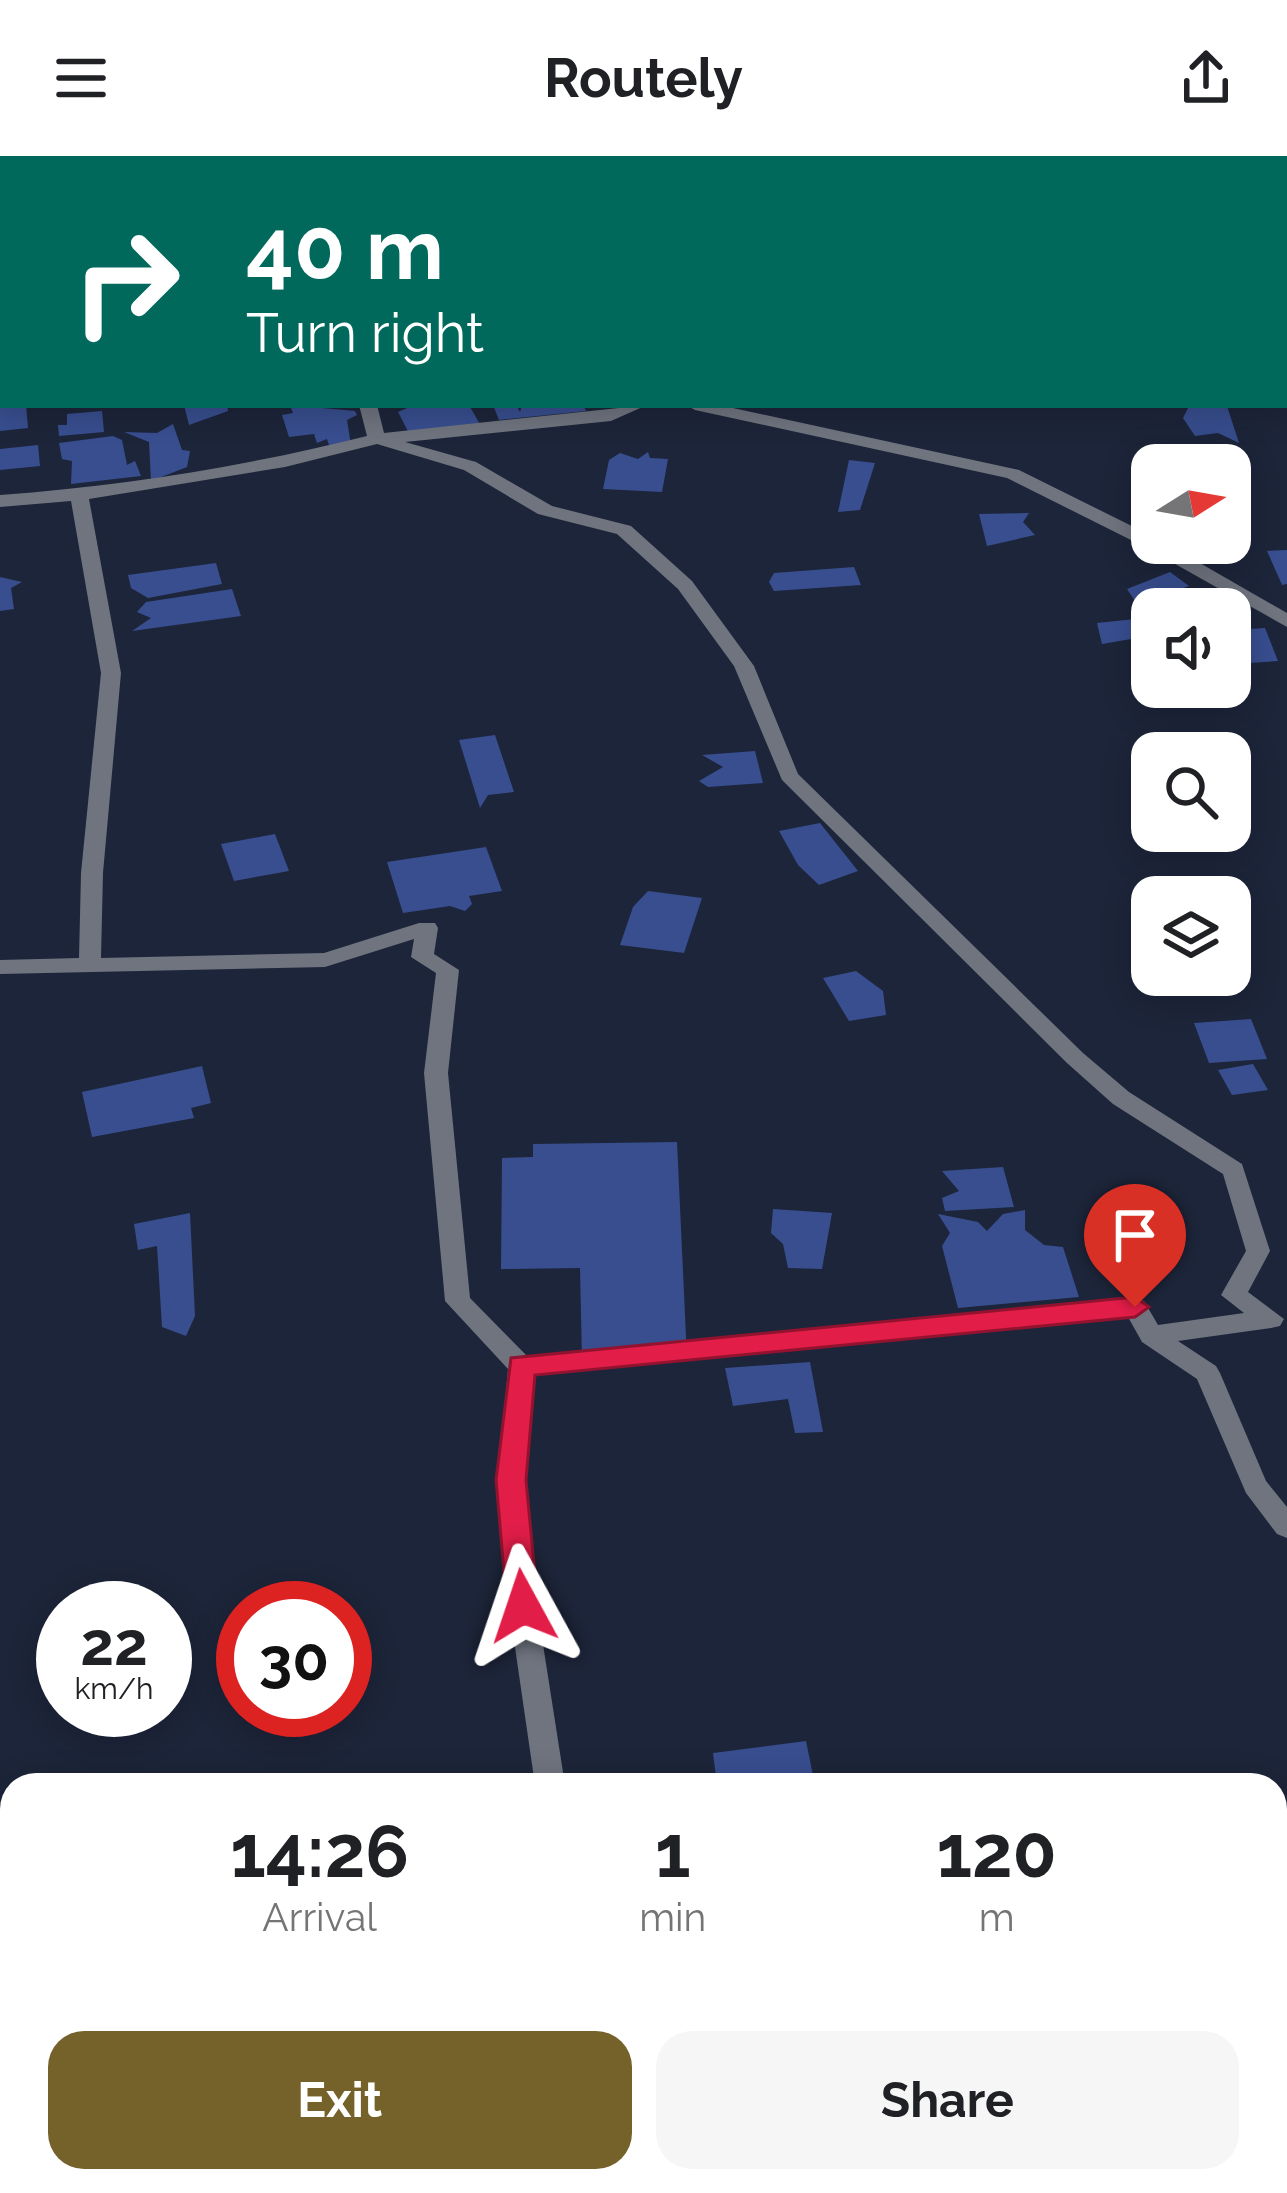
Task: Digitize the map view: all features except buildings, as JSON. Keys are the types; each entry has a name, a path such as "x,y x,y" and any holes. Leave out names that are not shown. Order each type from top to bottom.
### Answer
{"street":[{"path":"369,408 377,439"},
{"path":"0,501 79,495 285,462 377,439 611,416 631,408"},
{"path":"709,408 1013,474 1131,533"},
{"path":"377,439 470,466 545,510 624,530 686,585 744,666 789,776 1075,1058 1121,1098 1234,1170 1258,1251 1234,1295 1270,1319 1150,1335"},
{"path":"79,495 110,673 92,873 90,964"},
{"path":"1188,564 1287,621"},
{"path":"0,967 325,960 427,928 422,957 448,970 436,1073 458,1300 521,1366 511,1480 523,1606 548,1773"},
{"path":"521,1366 1135,1307 1150,1335 1207,1373 1256,1486 1287,1527"}],"route":[{"path":"523,1606 511,1480 521,1366 1135,1307"}]}
